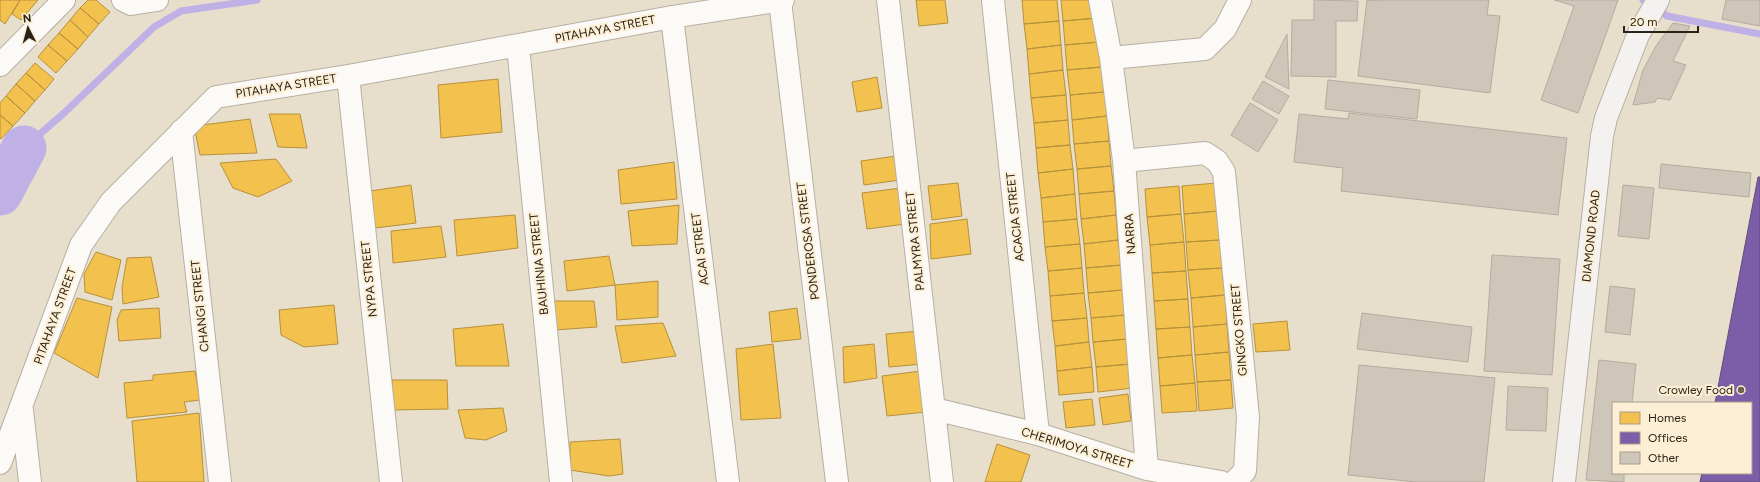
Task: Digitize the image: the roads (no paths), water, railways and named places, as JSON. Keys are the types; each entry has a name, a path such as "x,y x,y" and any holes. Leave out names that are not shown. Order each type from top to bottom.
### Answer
{"main road":[{"name":"DIAMOND ROAD","path":"1564,482 1602,136 1606,118 1638,35 1653,7"}],"street":[{"path":"0,65 64,0"},
{"path":"123,0 131,4 157,0"},
{"name":"PITAHAYA STREET","path":"0,463 81,245 111,202 181,130 216,97 348,76 672,17 782,0"},
{"name":"PONDEROSA STREET","path":"782,0 837,482"},
{"name":"PALMYRA STREET","path":"888,0 942,482"},
{"name":"ACACIA STREET","path":"993,0 1038,434"},
{"name":"NARRA","path":"1100,0 1110,58 1124,161 1147,469"},
{"path":"1110,58 1205,49 1225,29 1240,0"},
{"name":"ACAI STREET","path":"672,17 728,482"},
{"name":"BAUHINIA STREET","path":"518,46 561,482"},
{"name":"NYPA STREET","path":"348,76 391,482"},
{"name":"CHANGI STREET","path":"181,130 220,482"},
{"name":"GINGKO STREET","path":"1124,161 1205,153 1217,161 1224,172 1248,417 1245,472 1234,482"},
{"path":"22,406 30,482"},
{"name":"CHERIMOYA STREET","path":"934,409 1038,434 1147,469 1221,482"}],"waterway":[{"path":"24,148 64,113 154,27 181,11 257,0"},
{"path":"1643,0 1667,16 1760,34"},
{"path":"0,193 24,148"}],"place":[{"name":"Crowley Food","path":"1741,390"}]}
